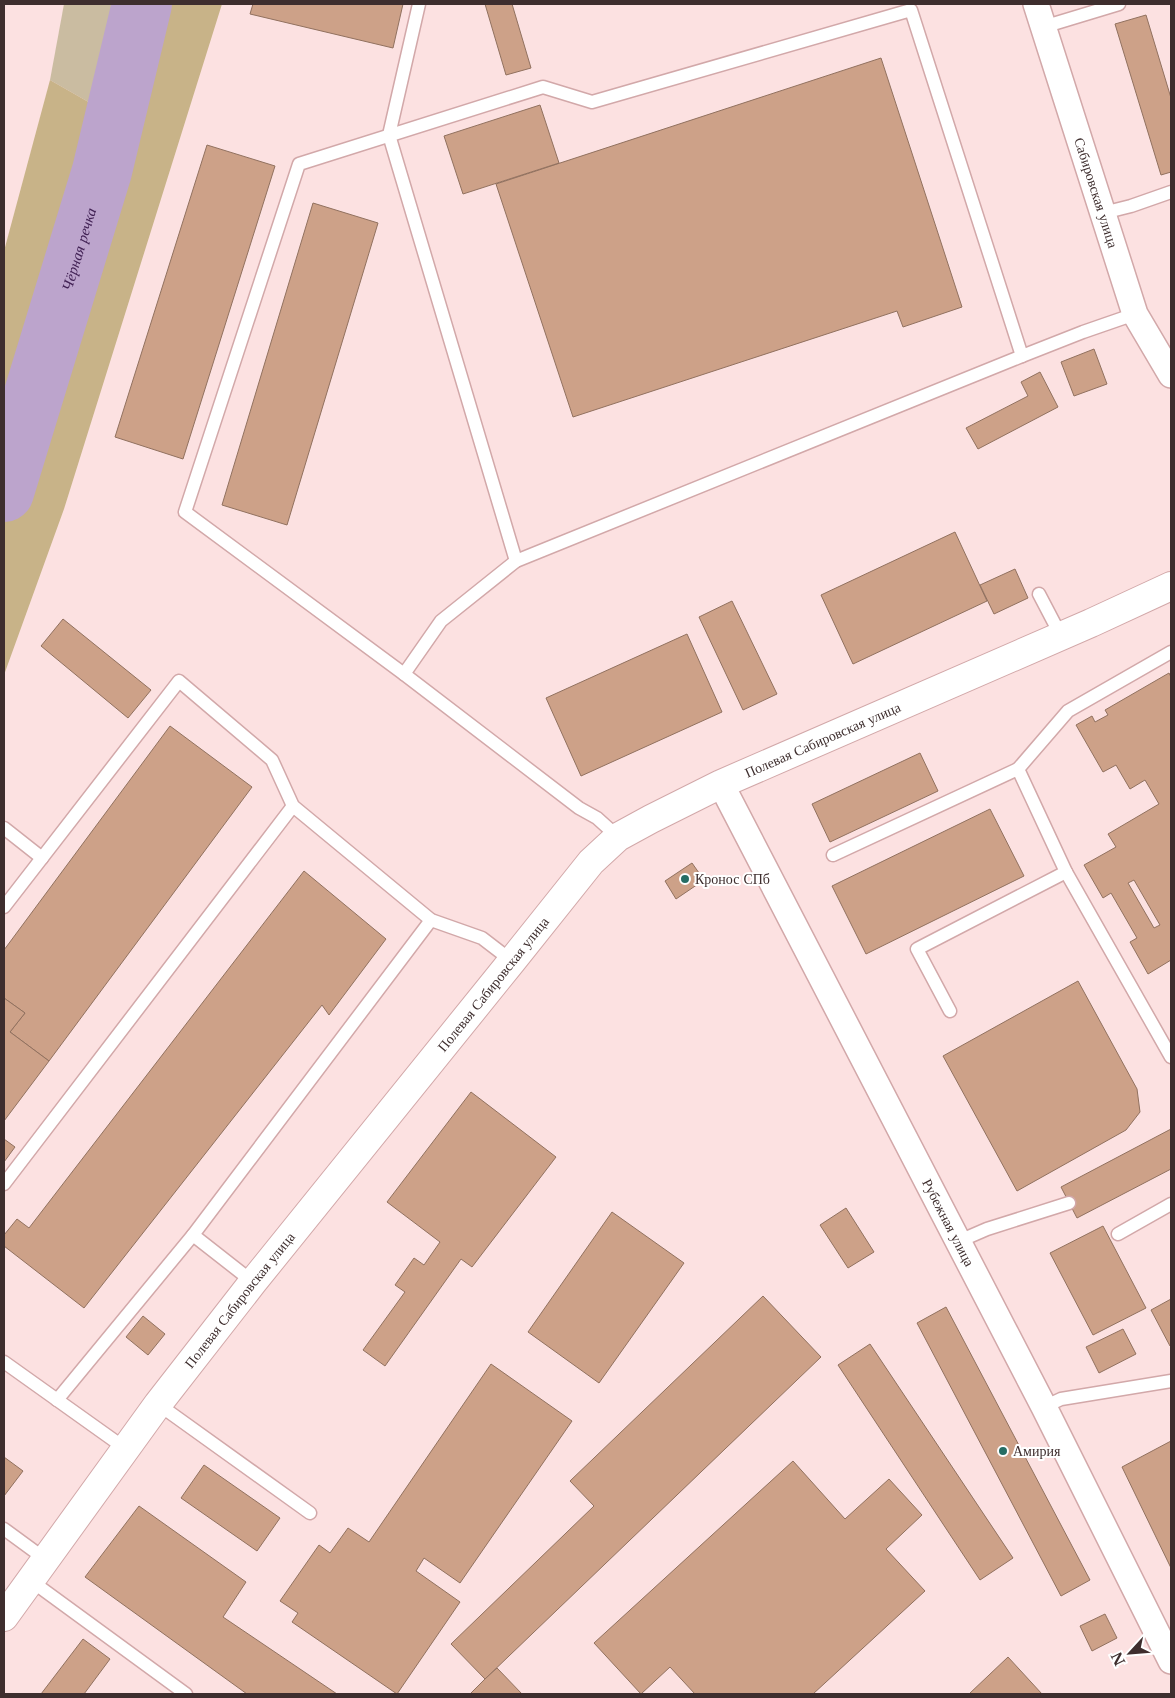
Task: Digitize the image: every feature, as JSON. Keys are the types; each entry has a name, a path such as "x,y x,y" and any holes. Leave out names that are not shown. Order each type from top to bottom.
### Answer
{"street":[{"name":"Сабировская улица","path":"1039,15 1135,314 1171,375"},
{"name":"Полевая Сабировская улица","path":"4,1617 158,1404 253,1282 591,862 618,838 651,819 721,784 1171,586"},
{"name":"Рубежная улица","path":"721,784 1044,1407 1171,1662"}],"lane":[{"path":"419,4 389,135 516,561"},
{"path":"1039,15 1119,4"},
{"path":"618,838 597,818 579,808 404,674 185,512 300,164 543,87 592,102 911,10 1022,356"},
{"path":"1103,213 1131,206 1171,192"},
{"path":"404,674 441,621 516,561 1022,356 1135,314"},
{"path":"1039,594 1061,636"},
{"path":"833,855 1018,769 1068,710 1171,652"},
{"path":"4,907 179,681 272,760 293,806 431,920 482,938 512,961"},
{"path":"1018,769 1066,872 1171,1057"},
{"path":"4,1184 293,806"},
{"path":"4,828 42,858"},
{"path":"950,1011 917,949 1066,872"},
{"path":"57,1400 193,1235 431,920"},
{"path":"957,1242 987,1229 1069,1203"},
{"path":"1118,1234 1171,1204"},
{"path":"193,1235 253,1282"},
{"path":"4,1362 126,1449"},
{"path":"1044,1407 1062,1399 1171,1381"},
{"path":"158,1404 310,1513"},
{"path":"4,1529 38,1570 186,1694"}],"shaded area":[{"path":"64,4 112,4 92,104 50,80"},
{"path":"153,4 222,4 64,509 4,675 4,512 10,498 119,142"},
{"path":"50,80 92,104 4,427 4,251"}],"building":[{"path":"253,4 403,4 393,48 250,14"},
{"path":"485,4 512,4 531,68 506,75"},
{"path":"1146,15 1171,98 1171,172 1161,175 1115,24"},
{"path":"881,58 962,307 903,327 897,311 573,417 496,184"},
{"path":"540,105 559,163 463,194 444,136"},
{"path":"207,145 275,166 183,459 115,437"},
{"path":"313,203 378,223 287,525 222,505"},
{"path":"1094,349 1107,384 1074,396 1061,362"},
{"path":"1040,372 1058,407 978,449 966,428 1028,396 1021,382"},
{"path":"955,532 987,601 853,664 821,595"},
{"path":"1015,569 1028,598 994,614 980,585"},
{"path":"732,601 777,694 743,710 699,617"},
{"path":"63,619 151,690 128,718 41,646"},
{"path":"687,634 722,712 581,776 546,698"},
{"path":"1169,673 1171,677 1171,960 1148,974 1130,942 1137,938 1111,893 1103,898 1084,865 1116,847 1108,834 1159,804 1145,780 1130,789 1116,765 1103,772 1076,725 1092,716 1095,722 1108,715 1105,710","holes":["1134,880 1160,925 1154,928 1128,883"]},
{"path":"170,726 252,787 49,1061 10,1032 25,1013 4,998 4,950"},
{"path":"920,753 938,791 830,842 812,804"},
{"path":"990,809 1024,876 866,954 832,886"},
{"path":"692,863 704,880 676,899 665,881"},
{"path":"304,871 386,939 329,1015 322,1005 84,1308 4,1246 4,1235 17,1219 29,1228"},
{"path":"1078,981 1137,1089 1140,1112 1126,1130 1017,1191 943,1056"},
{"path":"4,998 25,1013 10,1032 49,1061 4,1121"},
{"path":"471,1092 556,1157 472,1267 461,1259 385,1366 363,1350 405,1292 395,1285 414,1258 424,1265 440,1242 387,1202"},
{"path":"1171,1129 1171,1169 1077,1218 1061,1187"},
{"path":"4,1139 15,1147 4,1162"},
{"path":"846,1208 874,1252 848,1268 820,1225"},
{"path":"612,1212 684,1263 599,1383 528,1332"},
{"path":"1103,1226 1146,1308 1093,1335 1050,1253"},
{"path":"763,1296 821,1357 485,1679 451,1644 594,1506 570,1481"},
{"path":"1171,1299 1171,1346 1170,1346 1151,1310"},
{"name":"Амирия","path":"946,1307 1090,1580 1061,1596 917,1323"},
{"path":"143,1316 165,1334 148,1355 126,1337"},
{"path":"1123,1329 1136,1354 1099,1373 1086,1347"},
{"path":"870,1344 1013,1558 980,1580 838,1365"},
{"path":"491,1364 572,1421 460,1583 424,1558 416,1571 460,1602 397,1694 292,1622 298,1613 280,1601 319,1545 330,1553 348,1528 369,1542"},
{"path":"1171,1441 1171,1568 1122,1467"},
{"path":"4,1457 23,1471 4,1496"},
{"path":"793,1461 845,1519 889,1479 922,1515 886,1549 925,1591 813,1694 695,1694 670,1667 641,1694 594,1643"},
{"path":"204,1465 280,1518 257,1551 181,1498"},
{"path":"139,1506 246,1582 223,1617 337,1694 247,1694 85,1577"},
{"path":"1105,1614 1117,1638 1092,1651 1080,1626"},
{"path":"83,1639 110,1659 84,1694 41,1694"},
{"path":"1008,1657 1042,1694 969,1694"},
{"path":"497,1668 522,1694 470,1694 485,1679"}],"waterway":[{"name":"Чёрная речка","path":"4,492 102,171 142,4"}],"place":[{"name":"Кронос СПб","path":"685,879"},
{"name":"Амирия","path":"1003,1451"}]}
